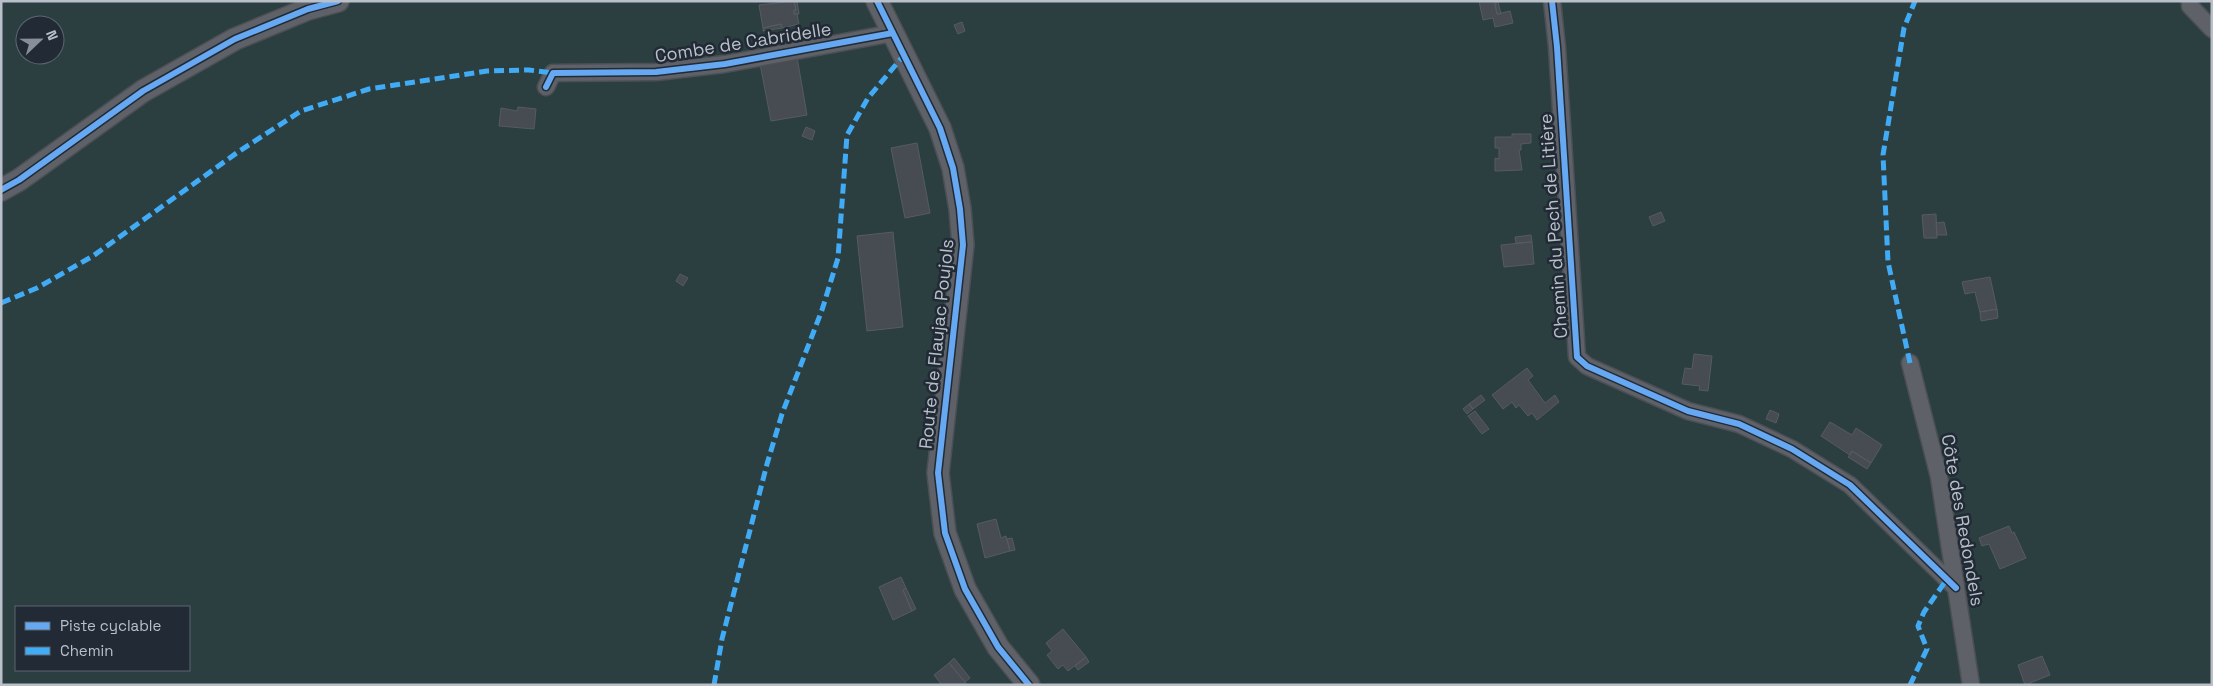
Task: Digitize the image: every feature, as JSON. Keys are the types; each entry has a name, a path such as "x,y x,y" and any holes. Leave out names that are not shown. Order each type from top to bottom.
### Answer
{"street":[{"path":"1,190 19,180 143,91 235,39 308,9 338,1"},
{"name":"Route de Flaujac Poujols","path":"877,1 940,128 953,168 960,210 963,245 938,473 945,533 965,589 998,647 1028,685"},
{"name":"Chemin du Pech de Litière","path":"1552,1 1557,47 1559,106 1577,357 1587,366 1688,411 1739,424 1792,449 1850,485 1956,588"},
{"path":"2190,1 2190,6 2212,30"},
{"name":"Combe de Cabridelle","path":"546,87 554,73 656,72 725,64 893,34"},
{"name":"Côte des Redondels","path":"1910,363 1939,477 1971,685"}],"green space":[{"path":"1,1 2212,1 2212,685 1,685"}],"building":[{"path":"794,1 797,1 799,14 794,14 794,10 796,10"},
{"path":"794,1 796,10 794,10 794,14 797,14 799,24 782,28 781,24 763,28 759,5"},
{"path":"1479,1 1494,1 1497,14 1510,11 1513,23 1495,27 1493,18 1483,20"},
{"path":"1498,2 1501,14 1497,14 1495,3"},
{"path":"962,22 965,31 958,34 954,25"},
{"path":"781,24 782,28 763,31 763,28"},
{"path":"797,57 807,115 771,121 760,64"},
{"path":"518,107 536,109 534,129 499,126 501,108 517,111"},
{"path":"806,127 815,131 812,140 802,136"},
{"path":"1512,134 1531,134 1531,143 1521,144 1521,150 1519,150 1522,170 1495,171 1495,158 1499,159 1499,148 1495,148 1495,137 1512,137"},
{"path":"917,143 930,213 905,218 891,148"},
{"path":"1661,212 1665,221 1653,226 1649,217"},
{"path":"1936,214 1937,238 1924,238 1922,215"},
{"path":"1944,222 1947,235 1937,235 1936,223"},
{"path":"893,232 903,327 867,331 857,236"},
{"path":"1531,235 1532,242 1516,243 1515,237"},
{"path":"1532,242 1534,264 1504,267 1501,245"},
{"path":"680,274 688,278 683,286 676,281"},
{"path":"1990,277 1997,309 1980,312 1975,292 1965,294 1962,282"},
{"path":"1997,309 1998,318 1981,321 1980,312"},
{"path":"1694,354 1712,356 1708,391 1699,390 1700,386 1682,384 1685,368 1692,369"},
{"path":"1527,368 1533,376 1528,380 1545,403 1555,395 1559,402 1537,420 1532,413 1528,416 1519,405 1516,408 1512,402 1503,409 1492,395"},
{"path":"1481,395 1485,400 1473,409 1469,404"},
{"path":"1469,404 1473,409 1467,414 1463,409"},
{"path":"1770,410 1779,414 1776,423 1766,419"},
{"path":"1475,411 1489,429 1482,434 1468,416"},
{"path":"1830,422 1852,435 1856,428 1882,445 1871,463 1852,451 1850,455 1821,436"},
{"path":"1852,451 1871,463 1867,469 1848,457"},
{"path":"996,519 1001,538 1006,536 1010,551 985,558 977,524"},
{"path":"2009,526 2012,533 2014,532 2026,558 2000,569 1989,544 1982,546 1979,538"},
{"path":"1012,538 1015,550 1010,551 1007,539"},
{"path":"901,577 906,588 903,590 912,611 893,620 879,587"},
{"path":"906,588 916,609 912,611 903,590"},
{"path":"1063,629 1086,657 1068,671 1063,665 1058,669 1047,655 1052,651 1046,643"},
{"path":"2042,656 2050,675 2025,685 2018,665"},
{"path":"1086,657 1089,662 1078,670 1075,666"},
{"path":"954,658 970,678 965,682 949,663"},
{"path":"949,663 967,685 940,685 934,675"}],"marked path":[{"path":"1910,363 1888,262 1883,155 1904,28 1915,1"},
{"path":"714,685 722,639 767,464 782,414 822,310 838,258 847,135 868,98 904,55"},
{"path":"1,303 37,288 93,256 238,152 301,111 369,89 487,71 529,70 553,73"},
{"path":"1910,685 1927,649 1918,626 1924,612 1947,579"}],"cycle path":[{"path":"1,190 19,180 143,91 235,39 308,9 338,1"},
{"path":"877,1 940,128 953,168 960,209 963,245 938,473 945,533 965,589 998,647 1029,685"},
{"path":"1552,1 1557,47 1577,357 1587,366 1688,411 1739,424 1792,449 1850,485 1956,588"},
{"path":"546,87 553,73 656,72 725,64 893,33"}]}
